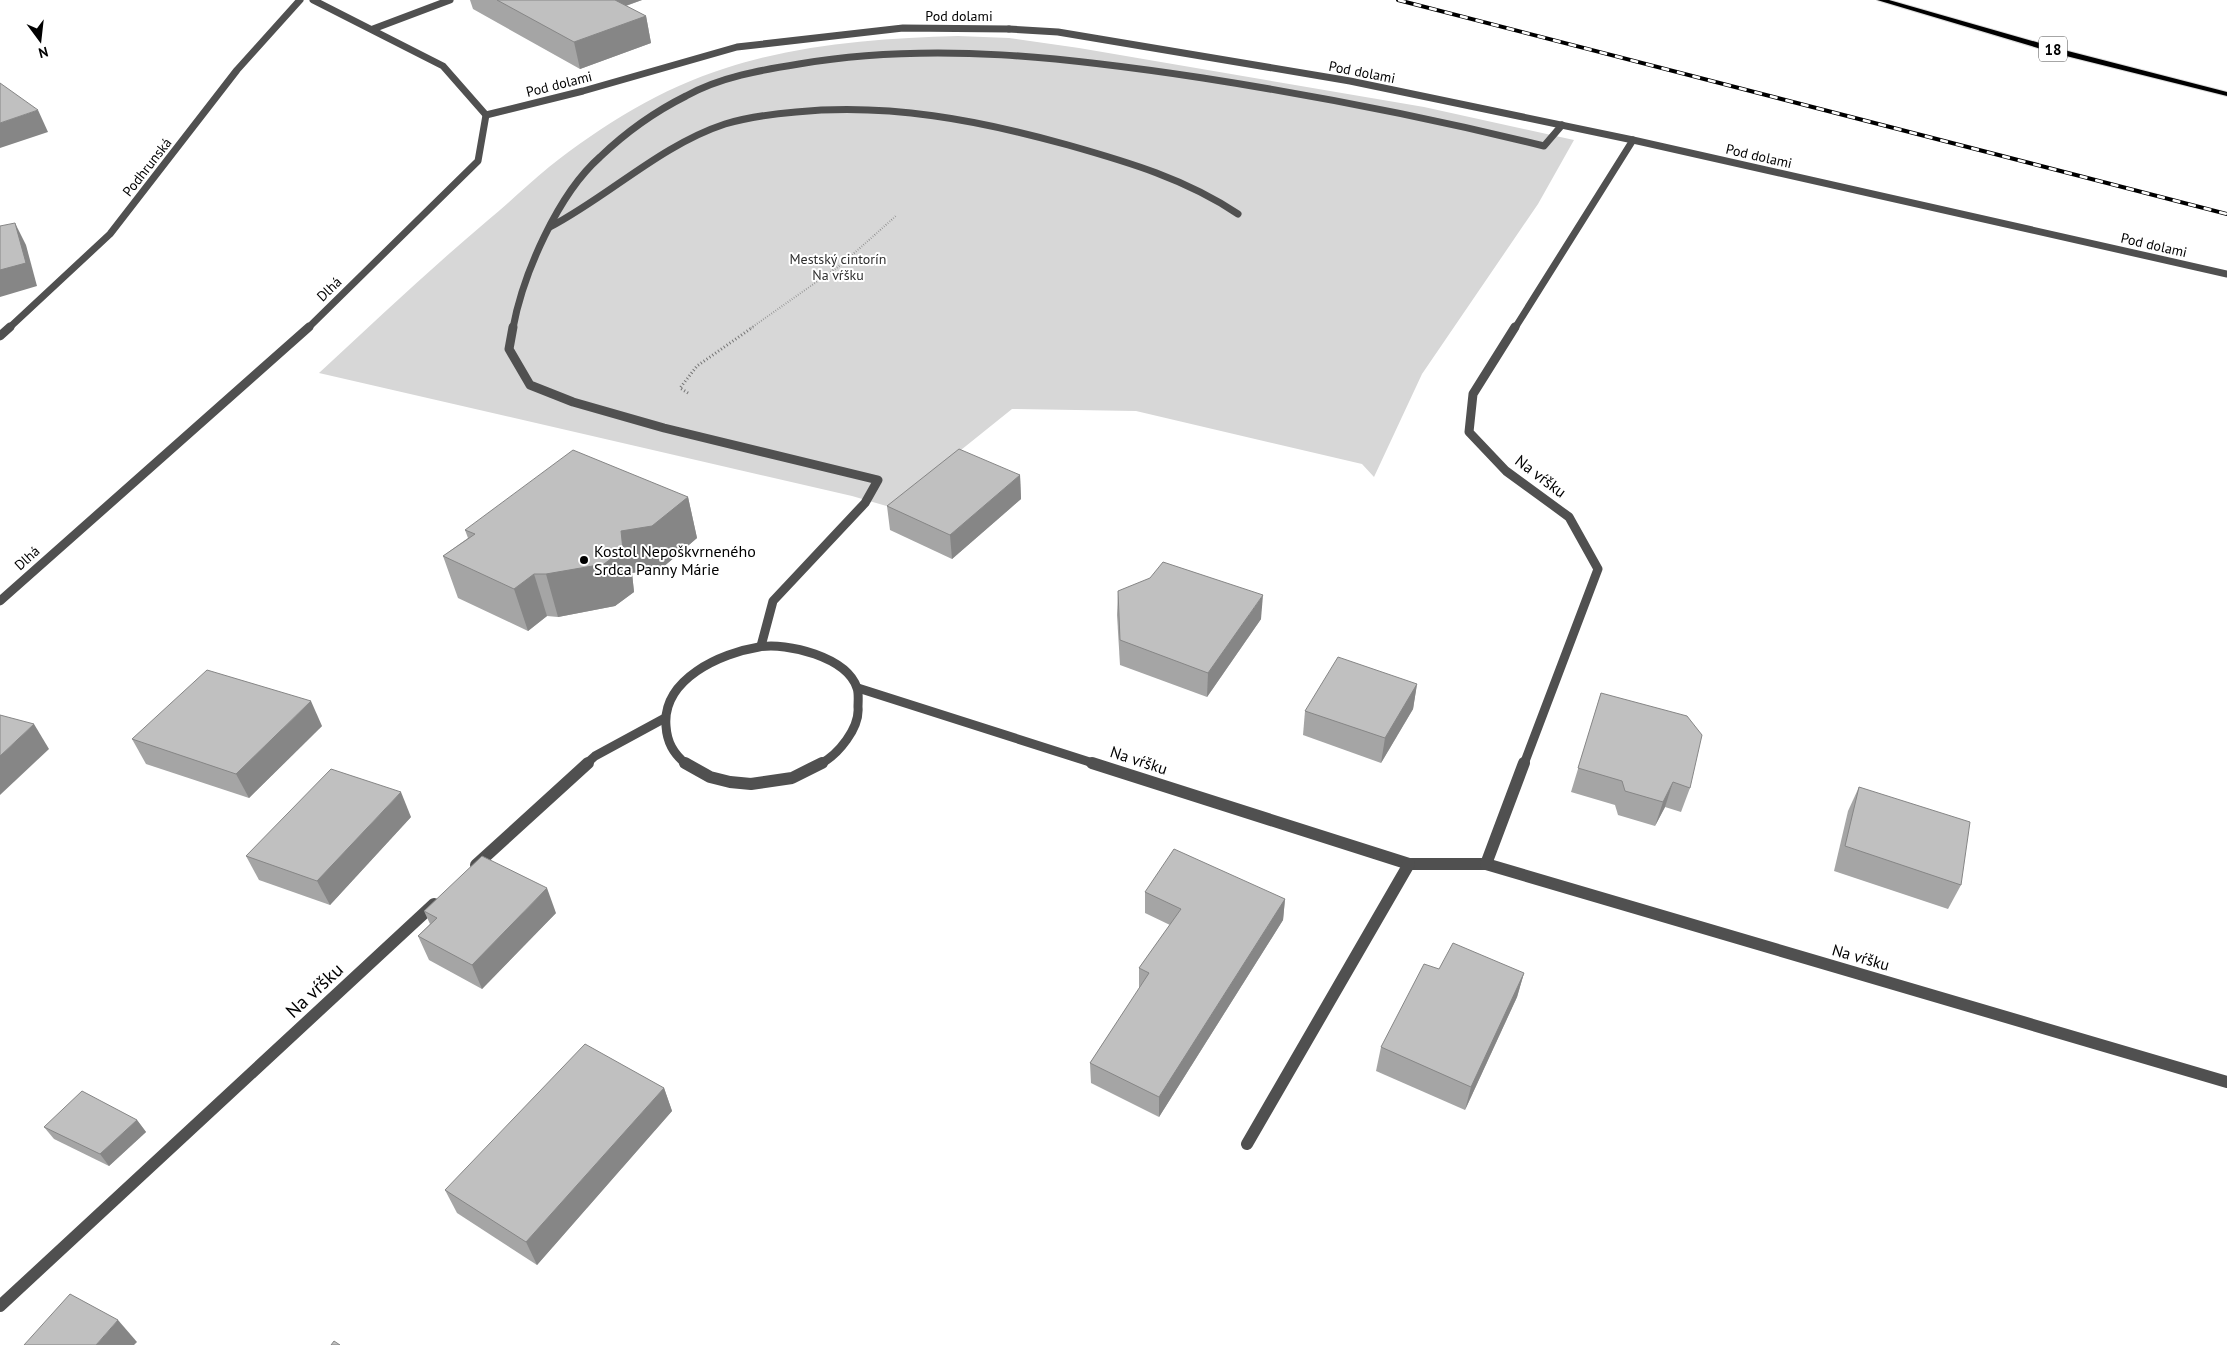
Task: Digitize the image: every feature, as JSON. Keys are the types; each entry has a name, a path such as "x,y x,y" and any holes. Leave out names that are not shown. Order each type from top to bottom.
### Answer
{"main road":[{"name":"18","path":"1881,0 2061,52 2227,94"}],"street":[{"name":"Podhrunská","path":"0,336 110,234 237,70 300,0"},
{"path":"313,0 443,66 486,115"},
{"path":"373,29 450,0"},
{"name":"Pod dolami","path":"486,115 583,91 737,47 903,28 1009,29 1058,32 1350,81 1633,140 2227,274"},
{"path":"761,646 773,601 864,503 878,480 664,428 573,402 530,385 509,349 517,305 540,243 567,197 598,158 640,126 687,95 751,72 839,56 942,53 1050,57 1124,66 1318,96 1440,120 1544,146 1562,125"},
{"path":"549,228 579,213 669,151 719,126 764,116 816,109 853,108 928,113 979,122 1042,138 1117,159 1175,179 1221,202 1238,214"},
{"name":"Dlhá","path":"0,601 331,307 478,161 486,115"},
{"name":"Na vŕšku","path":"1486,864 1598,569 1569,517 1506,471 1469,432 1473,394 1633,140"},
{"path":"761,646 786,646 803,649 832,659 848,671 858,688 861,713 849,739 824,762 791,778 752,784 715,780 686,765 668,744 665,718 670,702 680,687 694,673 712,662 735,652 761,646"},
{"name":"Na vŕšku","path":"858,688 1409,864 1486,864 2227,1082"},
{"path":"464,877 595,756 665,718"},
{"path":"1246,1144 1409,864"},
{"name":"Na vŕšku","path":"0,1306 442,898"}],"path":[{"path":"701,363 842,264 897,215"}],"green space":[{"name":"Mestský cintorín Na vŕšku","path":"958,36 1009,38 1079,48 1424,107 1574,140 1538,204 1422,374 1374,477 1362,464 1136,411 1012,409 890,507 852,496 319,373 423,277 549,167 611,122 633,109 702,76 783,53 841,44 900,38"}],"building":[{"path":"497,0 615,0 646,16 574,42"},
{"path":"0,83 38,110 0,123"},
{"path":"15,223 26,263 0,270 0,226"},
{"path":"959,449 1020,475 950,535 887,506"},
{"path":"573,450 688,497 652,526 621,531 623,550 604,564 546,574 534,574 514,589 443,556 475,534 465,530"},
{"path":"1163,562 1263,595 1208,673 1120,640 1118,591 1150,578"},
{"path":"1338,657 1417,684 1385,738 1305,711"},
{"path":"207,670 311,701 236,774 132,739"},
{"path":"1601,693 1687,716 1702,735 1690,788 1673,782 1663,802 1625,791 1622,781 1578,768"},
{"path":"0,715 34,724 0,756"},
{"path":"331,769 401,792 317,881 246,856"},
{"path":"1859,787 1970,822 1961,885 1845,846"},
{"path":"1174,849 1285,899 1159,1097 1090,1063 1149,973 1139,968 1181,909 1145,892"},
{"path":"482,856 547,888 472,965 418,936 437,918 424,911"},
{"path":"1453,943 1524,973 1471,1087 1381,1047 1424,964 1439,969"},
{"path":"585,1044 664,1088 526,1242 445,1190"},
{"path":"82,1091 137,1120 100,1154 44,1127"},
{"path":"70,1294 118,1320 96,1345 24,1345"},
{"path":"334,1341 340,1345 331,1345"}],"railway":[{"path":"1398,0 2227,214"}],"place":[{"name":"Kostol Nepoškvrneného Srdca Panny Márie","path":"584,560"}]}
